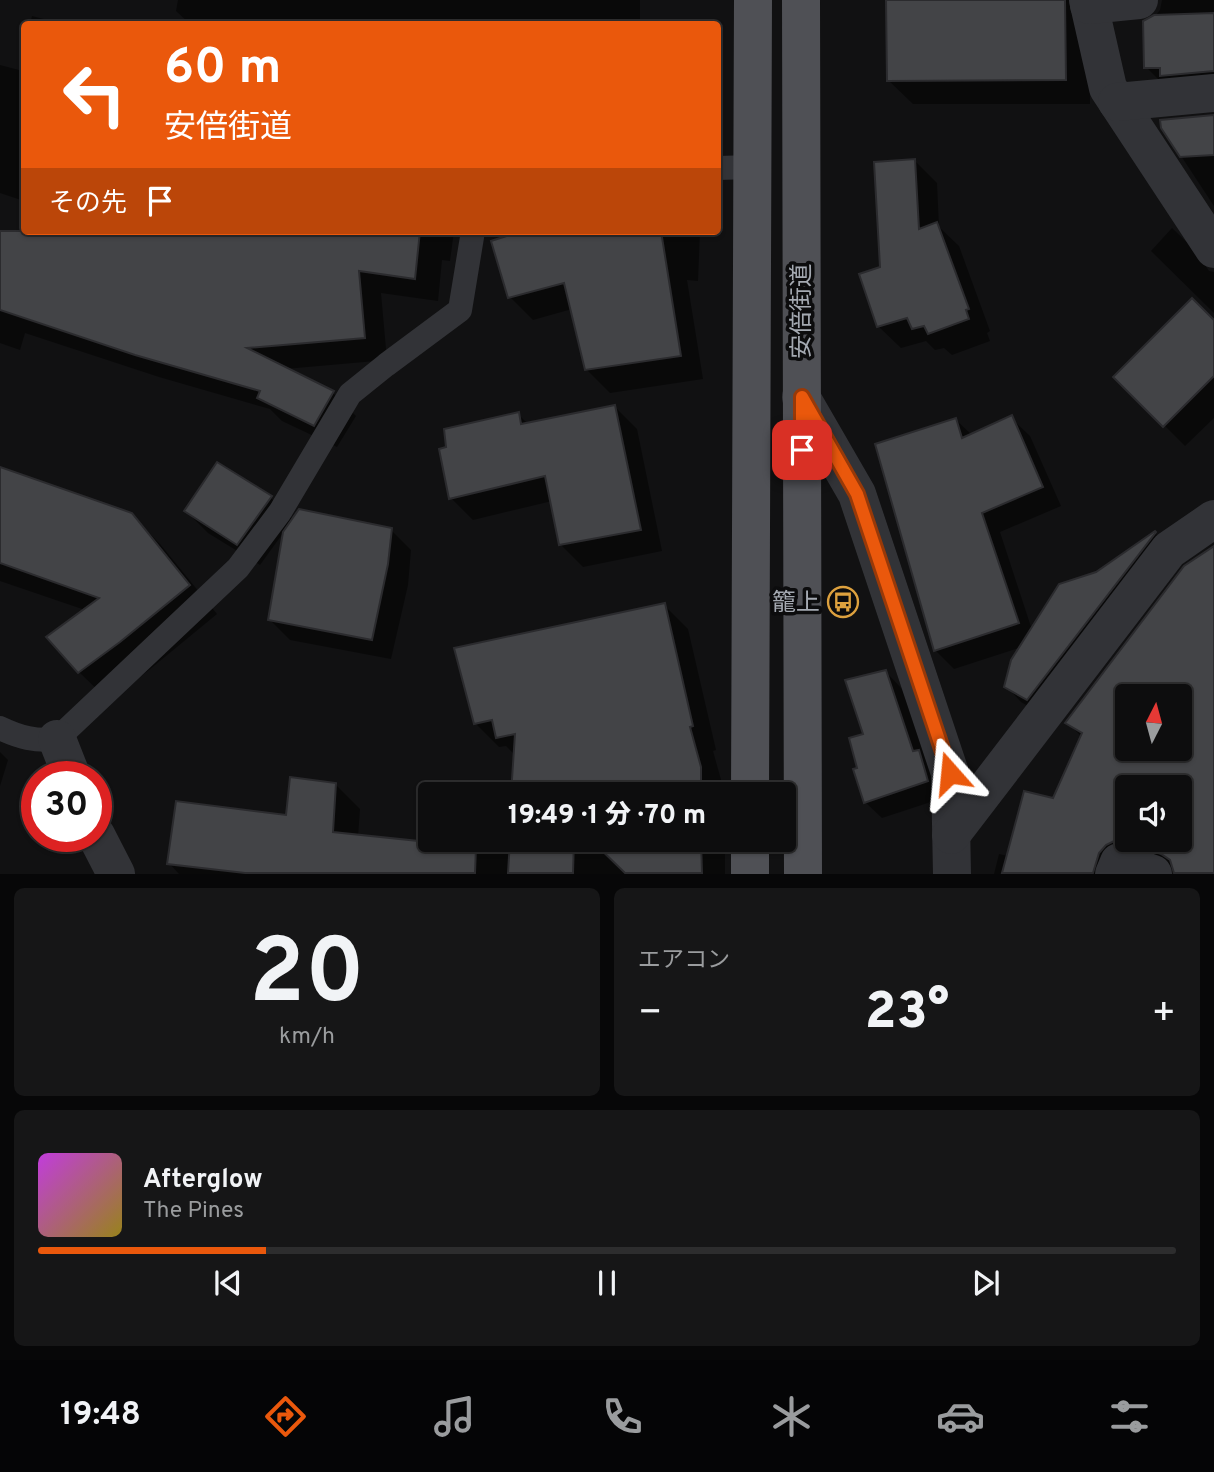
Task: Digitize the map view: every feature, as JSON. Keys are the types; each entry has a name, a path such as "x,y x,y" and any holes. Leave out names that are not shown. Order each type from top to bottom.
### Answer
{"main road":[{"name":"安倍街道","path":"750,782 734,167 752,0"},
{"name":"安倍街道","path":"801,0 803,873"},
{"path":"750,852 750,873"}],"street":[{"path":"1139,0 1088,2 1108,88 1214,249"},
{"path":"1117,102 1214,93"},
{"path":"802,397 857,494 950,773 951,873"},
{"path":"951,835 1169,550 1214,519"},
{"path":"57,739 66,761"},
{"path":"105,852 116,873"},
{"path":"1114,873 1119,862 1153,873"}],"lane":[{"path":"0,728 42,741 57,739 238,568 281,512 350,394 460,310 472,235"}],"building":[{"path":"886,0 1065,0 1066,80 887,81"},
{"path":"1214,13 1214,71 1160,76 1160,68 1144,68 1143,21 1154,15"},
{"path":"1214,115 1214,155 1180,157 1161,128 1160,120"},
{"path":"915,159 919,229 937,222 969,309 966,310 969,319 928,334 924,326 912,329 907,318 877,327 859,274 880,267 874,162"},
{"path":"0,231 21,231 21,235 420,235 415,279 359,271 365,338 247,348 334,391 314,426 257,398 260,391 135,355 0,310"},
{"path":"510,235 662,235 681,356 585,370 564,283 508,298 491,241"},
{"path":"1192,298 1214,320 1214,376 1163,427 1113,377"},
{"path":"615,405 641,530 559,545 545,476 449,499 439,449 446,447 444,429 519,412 521,424"},
{"path":"1012,415 1043,487 982,513 1019,623 934,651 875,444 956,418 962,438"},
{"path":"217,462 272,496 237,545 184,511"},
{"path":"0,467 132,513 190,585 78,673 46,637 99,598 0,563"},
{"path":"299,509 392,528 388,564 372,640 268,620 283,532"},
{"path":"1155,531 1027,700 1004,687 1011,660 1059,584 1096,572"},
{"path":"1214,546 1214,873 1174,873 1170,860 1156,852 1192,852 1192,775 1115,775 1115,840 1099,853 1093,873 1002,873 1024,791 1053,798 1082,733 1065,723 1184,566"},
{"path":"665,603 693,726 690,727 701,767 701,782 512,782 515,734 496,738 492,720 474,724 454,648"},
{"path":"886,670 913,751 919,750 928,781 864,803 853,769 857,768 849,738 863,734 845,680"},
{"path":"290,777 336,783 333,832 418,841 418,852 476,852 475,873 245,873 167,864 176,801 286,815"},
{"path":"509,852 574,852 573,873 508,873"},
{"path":"603,852 701,852 702,873 625,873"}],"place":[{"name":"籠上","path":"843,602"}],"route":[{"path":"802,450 802,397 857,494 950,773"}]}
